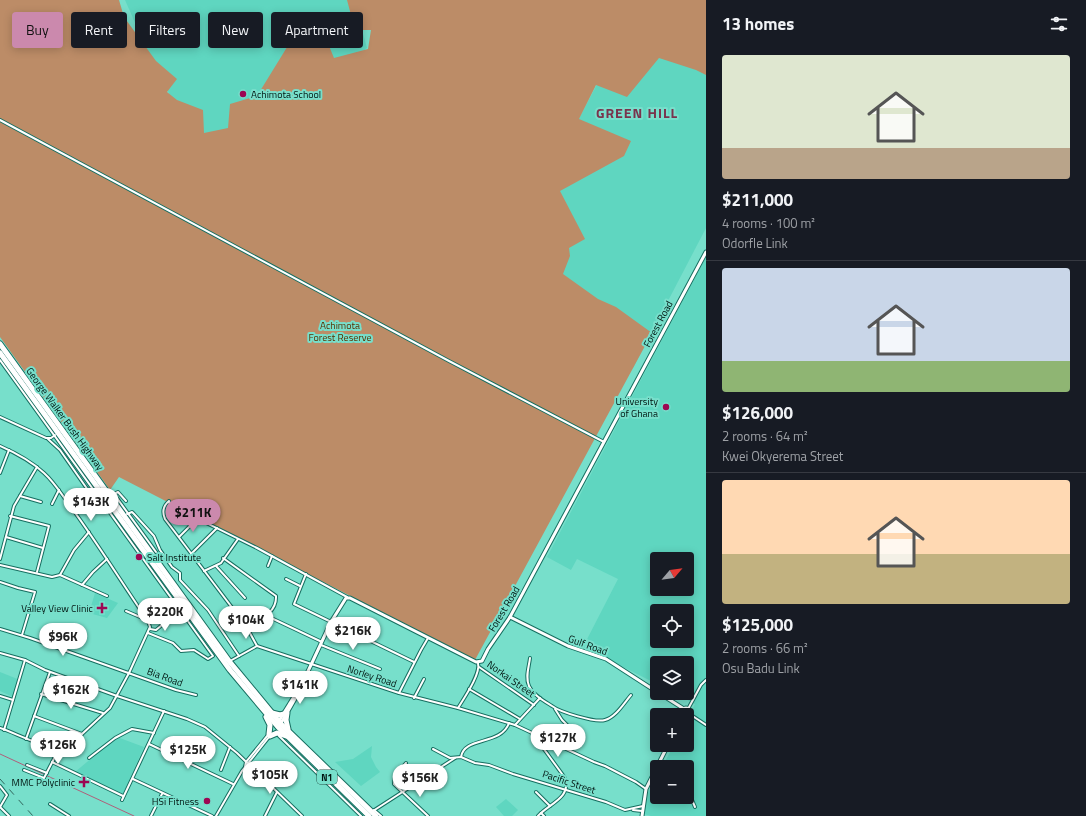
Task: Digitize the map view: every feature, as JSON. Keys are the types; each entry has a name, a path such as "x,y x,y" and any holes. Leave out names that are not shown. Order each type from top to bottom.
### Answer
{"highway":[{"name":"George Walker Bush Highway","path":"0,344 154,554 229,661 272,713 278,725"},
{"name":"George Walker Bush Highway","path":"0,353 56,434 218,654 224,666 236,683 246,695 257,703 289,736 373,814"},
{"path":"263,710 270,725 269,735 277,733 289,736 286,724 286,713 280,715 272,713"},
{"name":"George Walker Bush Highway","path":"289,736 314,754 373,814"}],"main road":[{"name":"Forest Road","path":"478,663 482,661 488,648 510,618 706,252"},
{"path":"278,725 286,713 322,644 331,622 344,599 347,597 478,663"},
{"name":"Gulf Road","path":"510,618 568,646 606,659 650,687"},
{"name":"Gulf Road","path":"669,700 680,708"},
{"path":"642,816 642,806 650,780"}],"street":[{"path":"0,120 449,361 604,442"},
{"path":"0,360 56,434 212,656 208,659 194,650 181,651 173,643 148,633"},
{"path":"0,417 48,439 60,450 97,503 102,500"},
{"path":"48,439 56,434"},
{"path":"0,446 23,456 44,473 59,490 89,532 150,624 150,629 110,708 67,748 59,750 26,739 0,728"},
{"path":"0,473 9,450"},
{"path":"0,559 10,516 14,506 37,467"},
{"path":"86,487 90,484"},
{"path":"52,504 59,490"},
{"path":"126,501 118,492 114,493 114,497 128,514 154,554 160,550"},
{"path":"20,496 41,502"},
{"path":"229,661 257,646 246,626 178,537 164,516 164,506 168,502 170,505 239,538 347,597"},
{"path":"100,506 105,512 109,510"},
{"path":"128,514 132,512 149,529 160,550 172,567 179,572 179,578 208,610 239,656"},
{"path":"10,516 49,526 37,572"},
{"path":"178,537 197,519"},
{"path":"191,554 217,528"},
{"path":"60,575 74,550 89,532"},
{"path":"6,537 43,548"},
{"path":"204,571 221,563 223,558 239,538"},
{"path":"268,566 272,556"},
{"path":"223,558 276,596 273,609 267,616 246,626"},
{"path":"82,585 107,559"},
{"path":"0,565 37,572 52,577 60,575 107,596"},
{"path":"216,566 245,598"},
{"path":"306,574 294,604 414,662"},
{"path":"286,579 300,586"},
{"path":"0,582 35,592 22,635"},
{"path":"126,611 148,621"},
{"path":"150,629 156,630 175,614"},
{"path":"267,616 322,644 380,670"},
{"name":"Bia Road","path":"0,629 22,635 196,696"},
{"path":"399,693 428,638"},
{"name":"Norley Road","path":"257,646 414,698 458,708 515,725 604,766 636,782 646,789"},
{"path":"0,653 24,660 50,672 187,719 205,727 230,747 302,816"},
{"path":"530,658 528,681 532,691 554,708 579,716 603,721 609,719 618,711 631,695"},
{"path":"4,730 24,660"},
{"path":"458,708 479,667 478,663"},
{"name":"Norkai Street","path":"479,667 534,705"},
{"path":"26,739 50,672"},
{"path":"414,698 424,679"},
{"path":"688,708 706,680"},
{"path":"469,689 520,719"},
{"path":"42,694 104,713"},
{"path":"0,696 13,700"},
{"path":"515,725 540,698"},
{"path":"554,708 562,720 572,730"},
{"path":"122,800 164,711"},
{"path":"34,716 82,734"},
{"path":"694,717 706,725"},
{"path":"433,749 450,758 461,757 462,751 466,747 473,743 485,741 504,731 509,723"},
{"path":"216,816 233,784 247,763 278,725"},
{"path":"89,758 115,738 132,729 154,733"},
{"path":"277,733 361,816"},
{"path":"532,733 565,778 567,783 566,790 562,797 538,816"},
{"path":"149,744 233,784"},
{"path":"221,770 230,747"},
{"path":"24,770 44,778 59,750"},
{"name":"Pacific Street","path":"461,757 475,763 488,765 625,810 642,806"},
{"path":"373,814 402,791 456,758"},
{"path":"52,762 124,796"},
{"path":"406,763 393,779 395,785 428,816"},
{"path":"27,765 46,775"},
{"path":"132,779 212,816"},
{"path":"0,786 7,796 0,807 9,816"},
{"path":"265,816 277,792"},
{"path":"536,792 550,806"},
{"path":"151,816 162,794"},
{"path":"694,802 695,807"},
{"path":"50,804 69,816"},
{"name":"Pacific Street","path":"632,809 642,811"},
{"path":"541,813 544,816"},
{"path":"373,814 381,816"}],"shaded area":[{"name":"Achimota School","path":"125,0 354,0 357,12 271,12 271,48 363,48 363,33 367,48 281,128 200,153 146,48 200,48 200,12 135,12 135,23"},
{"path":"641,0 706,0 706,228 633,368 490,289"},
{"name":"University of Ghana","path":"706,257 706,816 651,816 644,814 650,789 650,804 694,804 694,760 666,760 670,752 694,752 693,708 695,704 687,700 694,700 694,656 650,656 650,680 583,647 618,579 577,559 571,570 547,557"},
{"name":"Valley View Clinic","path":"95,593 118,603 107,618 89,613"},
{"path":"0,672 20,680 15,698 0,691"},
{"path":"117,737 144,747 123,794 75,772"},
{"path":"372,746 371,757 380,772 361,786 335,762 353,759"},
{"path":"506,799 518,810 512,816 504,816 496,807"}],"green space":[{"name":"Achimota Forest Reserve","path":"0,0 119,0 123,12 71,12 71,48 127,48 127,21 135,32 135,48 147,48 156,61 177,79 167,92 177,100 203,110 204,133 228,128 230,104 257,96 286,48 330,48 334,58 368,49 371,30 363,30 363,12 350,12 347,0 706,0 706,75 696,70 659,58 627,97 596,85 579,119 631,141 624,156 560,191 585,239 569,248 570,256 563,274 598,299 616,307 652,333 475,660 119,477 110,490 0,337"}],"waterway":[{"path":"0,754 134,816"}],"railway":[{"path":"0,779 33,816"}],"place":[{"name":"Achimota School","path":"243,94"},
{"name":"University of Ghana","path":"666,407"},
{"name":"Salt Institute","path":"139,557"},
{"name":"Valley View Clinic","path":"102,608"},
{"name":"MMC Polyclinic","path":"84,782"},
{"name":"HSi Fitness","path":"207,801"}],"district":[{"name":"GREEN HILL","path":"637,112"}]}
